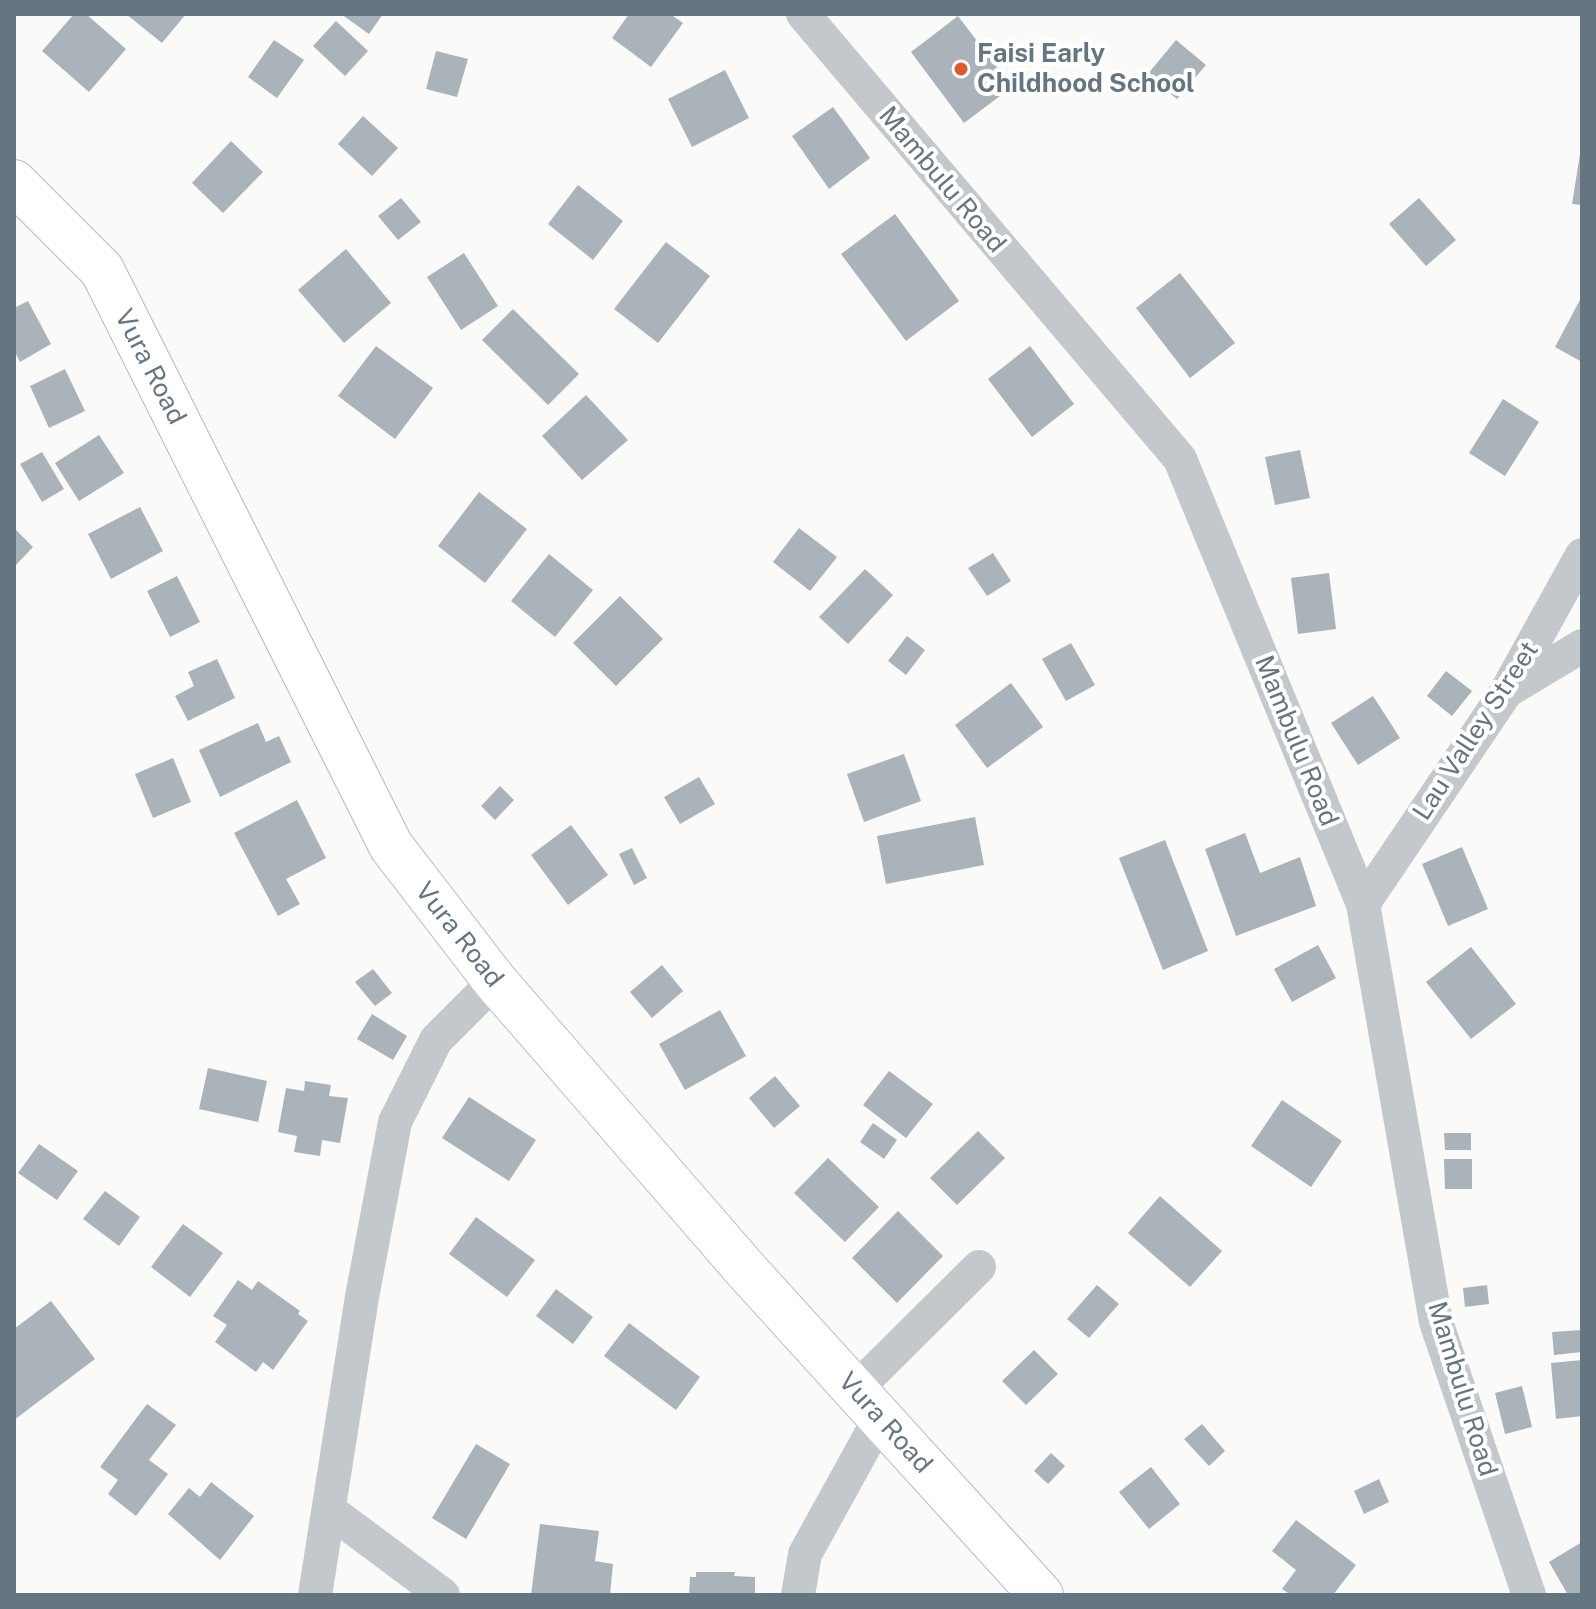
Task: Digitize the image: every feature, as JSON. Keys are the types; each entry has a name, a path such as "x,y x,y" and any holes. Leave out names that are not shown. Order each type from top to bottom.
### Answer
{"street":[{"name":"Mambulu Road","path":"803,14 1180,459 1363,904 1436,1322 1529,1595"},
{"name":"Vura Road","path":"14,182 102,270 391,846 495,981 1041,1595"},
{"name":"Lau Valley Street","path":"1363,904 1506,692 1582,555"},
{"path":"1506,692 1582,646"},
{"path":"315,1595 362,1297 395,1122 436,1040 495,981"},
{"path":"798,1595 805,1554 868,1404 979,1267"},
{"path":"329,1510 443,1595"}],"building":[{"path":"74,14 86,14 126,49 89,92 42,51"},
{"path":"126,14 186,14 162,43"},
{"path":"341,14 383,14 369,34"},
{"path":"629,14 670,14 683,23 651,67 612,38"},
{"name":"Faisi Early Childhood School","path":"958,16 1012,87 964,123 911,52"},
{"path":"336,21 368,51 345,76 313,46"},
{"path":"274,40 304,60 277,98 248,77"},
{"path":"1176,40 1206,65 1177,99 1147,75"},
{"path":"436,51 468,59 457,97 426,89"},
{"path":"725,70 749,118 692,147 668,99"},
{"path":"833,107 870,158 829,189 792,136"},
{"path":"363,116 398,148 372,176 338,144"},
{"path":"231,141 263,172 223,213 192,183"},
{"path":"1582,154 1582,205 1572,204"},
{"path":"578,185 623,221 593,260 548,224"},
{"path":"401,198 421,222 398,240 378,216"},
{"path":"1419,198 1456,240 1426,266 1389,224"},
{"path":"895,214 959,301 906,341 841,254"},
{"path":"666,242 710,276 658,343 614,309"},
{"path":"346,249 391,303 344,343 298,290"},
{"path":"464,253 498,306 461,330 427,277"},
{"path":"1180,273 1235,343 1190,378 1136,308"},
{"path":"1582,296 1582,362 1555,347"},
{"path":"28,301 51,344 20,362 14,350 14,308"},
{"path":"513,309 579,374 548,405 482,340"},
{"path":"376,346 433,388 395,439 338,396"},
{"path":"1030,346 1074,404 1032,437 988,379"},
{"path":"65,369 85,411 49,428 30,386"},
{"path":"586,395 628,440 582,480 542,436"},
{"path":"1503,399 1539,422 1505,476 1469,453"},
{"path":"99,435 124,473 79,501 55,463"},
{"path":"1300,450 1310,498 1275,505 1265,457"},
{"path":"42,452 64,489 42,502 20,464"},
{"path":"479,492 527,529 485,583 438,546"},
{"path":"140,507 163,551 111,579 88,534"},
{"path":"14,528 33,547 14,567"},
{"path":"799,528 837,557 810,591 773,562"},
{"path":"993,553 1011,581 987,596 968,568"},
{"path":"549,554 593,590 555,637 511,601"},
{"path":"865,569 893,595 848,644 819,617"},
{"path":"1329,573 1336,629 1298,634 1291,578"},
{"path":"177,576 200,622 170,637 147,591"},
{"path":"620,596 663,639 616,686 573,643"},
{"path":"907,636 925,650 906,675 888,661"},
{"path":"1071,643 1095,685 1066,701 1042,659"},
{"path":"217,659 235,698 188,721 175,696 194,686 188,672"},
{"path":"1446,671 1472,691 1452,716 1427,696"},
{"path":"1011,683 1043,727 987,768 955,725"},
{"path":"1373,696 1400,738 1358,765 1331,723"},
{"path":"258,723 266,742 279,736 291,762 220,797 199,750"},
{"path":"904,754 921,801 864,822 847,774"},
{"path":"173,758 191,802 153,818 135,774"},
{"path":"699,777 715,804 680,824 664,797"},
{"path":"500,786 514,800 495,820 481,806"},
{"path":"297,800 326,858 286,879 300,904 278,916 234,833"},
{"path":"975,817 984,865 886,884 877,836"},
{"path":"571,825 608,875 568,905 531,855"},
{"path":"1245,833 1260,873 1300,857 1316,906 1236,936 1205,849"},
{"path":"1165,840 1208,951 1163,970 1119,858"},
{"path":"1462,847 1488,909 1448,926 1422,864"},
{"path":"632,848 647,878 634,885 619,854"},
{"path":"1318,945 1336,978 1292,1002 1274,969"},
{"path":"1471,947 1516,1004 1471,1039 1426,982"},
{"path":"662,965 683,991 652,1018 630,992"},
{"path":"373,969 392,993 375,1006 355,982"},
{"path":"720,1010 746,1056 685,1090 659,1044"},
{"path":"372,1014 407,1036 393,1060 357,1039"},
{"path":"208,1068 267,1081 258,1122 199,1109"},
{"path":"889,1071 933,1104 906,1138 863,1105"},
{"path":"775,1076 800,1106 774,1128 749,1098"},
{"path":"305,1081 331,1085 329,1096 348,1098 340,1143 322,1140 320,1156 294,1152 297,1136 278,1132 286,1088 304,1091"},
{"path":"469,1097 536,1140 509,1181 442,1138"},
{"path":"1282,1100 1342,1141 1311,1187 1251,1146"},
{"path":"873,1123 897,1140 884,1159 860,1142"},
{"path":"978,1131 1005,1158 957,1205 930,1178"},
{"path":"1444,1133 1471,1133 1471,1150 1445,1150"},
{"path":"39,1144 78,1171 57,1200 18,1173"},
{"path":"828,1158 879,1207 845,1242 794,1193"},
{"path":"1444,1159 1472,1159 1472,1189 1445,1189"},
{"path":"105,1191 140,1217 119,1246 83,1219"},
{"path":"1160,1196 1222,1251 1190,1287 1128,1233"},
{"path":"898,1211 943,1256 897,1303 852,1258"},
{"path":"476,1217 535,1260 507,1297 449,1254"},
{"path":"183,1224 223,1253 190,1297 151,1267"},
{"path":"238,1280 252,1290 258,1281 300,1311 298,1314 308,1321 273,1370 263,1362 256,1372 215,1342 227,1325 213,1316"},
{"path":"1097,1285 1119,1304 1089,1338 1067,1319"},
{"path":"1487,1285 1489,1304 1465,1307 1463,1288"},
{"path":"556,1289 593,1317 573,1344 536,1316"},
{"path":"51,1301 95,1359 14,1420 14,1329"},
{"path":"629,1323 700,1377 676,1410 604,1356"},
{"path":"1582,1330 1582,1352 1554,1355 1552,1332"},
{"path":"1034,1350 1058,1374 1026,1405 1002,1381"},
{"path":"1582,1360 1582,1416 1556,1419 1551,1363"},
{"path":"1522,1386 1532,1427 1505,1434 1495,1393"},
{"path":"147,1404 176,1425 149,1460 168,1474 136,1516 108,1494 118,1480 100,1467"},
{"path":"1202,1424 1225,1451 1209,1466 1184,1439"},
{"path":"476,1444 510,1464 466,1539 432,1518"},
{"path":"1051,1453 1065,1466 1048,1484 1034,1471"},
{"path":"1151,1467 1180,1504 1149,1529 1119,1492"},
{"path":"1379,1479 1389,1502 1364,1514 1354,1491"},
{"path":"211,1482 254,1516 220,1560 168,1514 189,1488 200,1497"},
{"path":"1296,1520 1356,1565 1333,1595 1291,1595 1282,1589 1296,1570 1272,1551"},
{"path":"540,1524 599,1531 595,1561 613,1564 610,1595 531,1595"},
{"path":"1582,1542 1582,1595 1568,1595 1549,1562"},
{"path":"696,1572 735,1572 734,1576 755,1577 755,1595 689,1595 690,1577 696,1577"}],"place":[{"name":"Faisi Early Childhood School","path":"961,69"}]}
